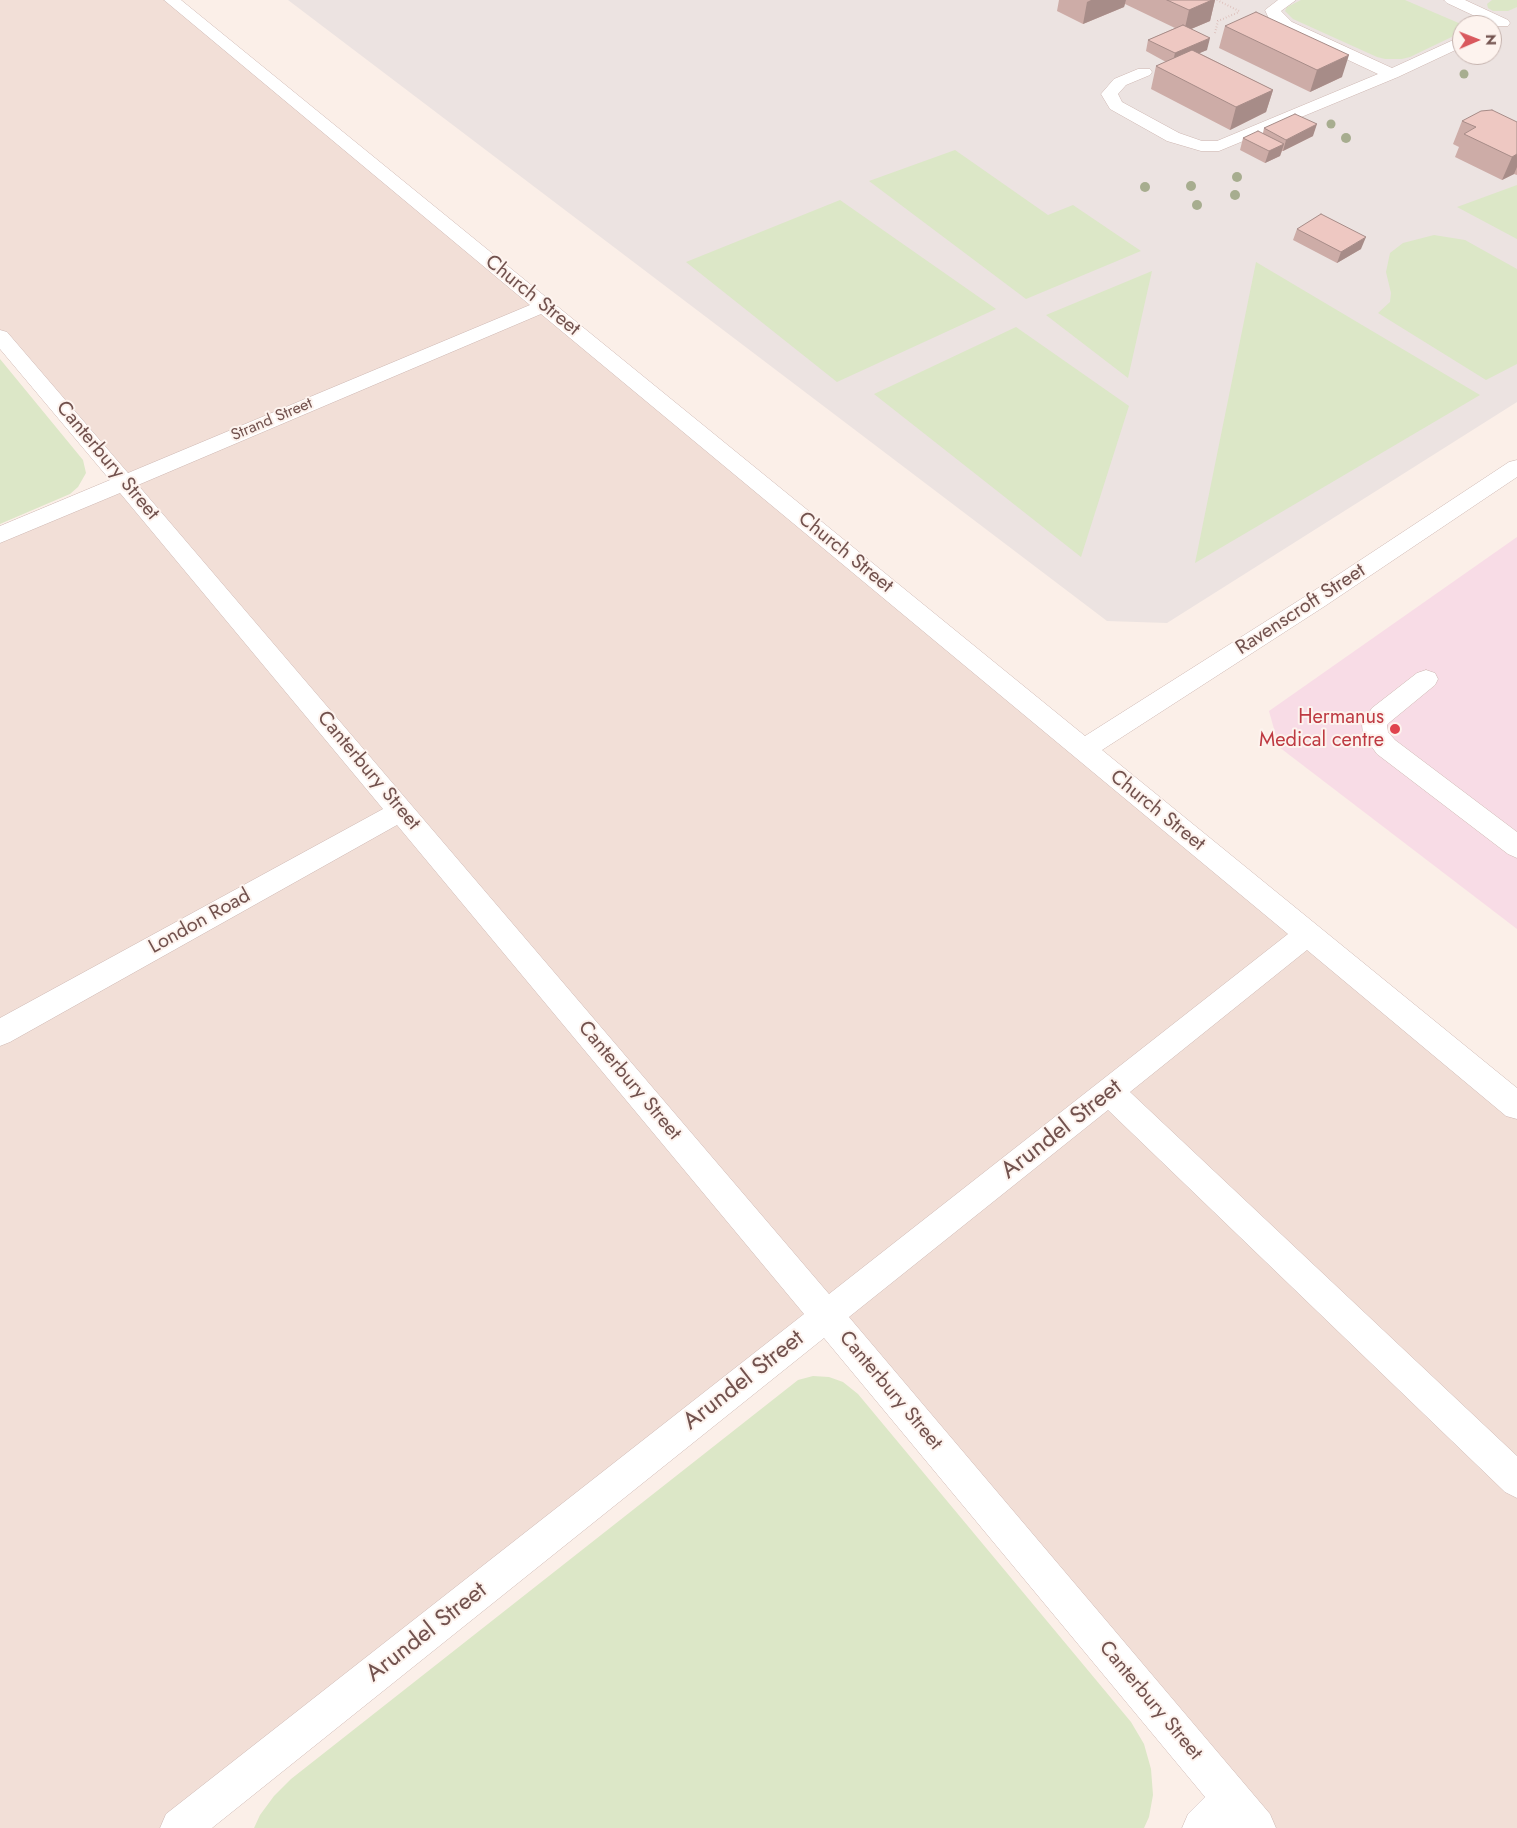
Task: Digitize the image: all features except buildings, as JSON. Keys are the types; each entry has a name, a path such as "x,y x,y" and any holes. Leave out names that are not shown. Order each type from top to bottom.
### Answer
{"street":[{"name":"Church Street","path":"172,0 1517,1106"},
{"path":"1288,0 1273,10 1275,16 1286,25 1392,74"},
{"path":"1452,0 1479,15"},
{"path":"1502,23 1517,16"},
{"path":"1144,72 1120,82 1109,94 1116,105 1172,137 1201,146 1219,146 1238,140 1392,74 1452,46"},
{"name":"Strand Street","path":"0,535 544,306"},
{"name":"Canterbury Street","path":"0,336 125,482 1256,1828"},
{"name":"Ravenscroft Street","path":"1083,750 1317,600 1517,467"},
{"path":"1426,679 1381,715 1374,724 1376,735 1386,748 1517,847"},
{"name":"London Road","path":"0,1033 401,811"},
{"name":"Arundel Street","path":"180,1828 1308,934"},
{"path":"1109,1092 1517,1480"},
{"path":"1202,1828 1230,1798"}],"path":[{"path":"1215,33 1218,21 1239,12"}],"shaded area":[{"path":"0,0 170,0 1517,1111 1517,1828 1192,1828 1223,1796 821,1315 183,1828 0,1828 0,533 120,483 0,341"},
{"path":"288,0 1517,0 1517,402 1167,623 1107,621"},
{"name":"Hermanus Medical centre","path":"1517,537 1517,929 1279,747 1269,711"}],"green space":[{"path":"1301,0 1405,0 1452,20 1452,37 1410,57 1385,59 1293,19 1285,11 1287,7"},
{"path":"1492,0 1517,0 1517,7 1508,11 1493,11 1488,8 1487,4"},
{"path":"955,150 1048,215 1073,205 1141,251 1026,299 869,181"},
{"path":"1517,185 1517,239 1457,207"},
{"path":"840,200 996,309 837,382 686,262"},
{"path":"1434,235 1465,240 1517,269 1517,364 1486,380 1378,313 1390,302 1391,293 1386,272 1390,253 1403,243"},
{"path":"1256,262 1480,395 1195,563"},
{"path":"1152,271 1128,378 1046,315"},
{"path":"1016,327 1129,406 1081,557 874,394"},
{"path":"0,359 83,460 86,473 78,487 70,494 0,524"},
{"path":"813,1376 829,1377 843,1382 858,1394 1131,1722 1144,1744 1151,1769 1153,1795 1149,1817 1144,1828 254,1828 260,1815 274,1796 291,1779 798,1380"}],"place":[{"name":"Hermanus Medical centre","path":"1395,729"}]}
